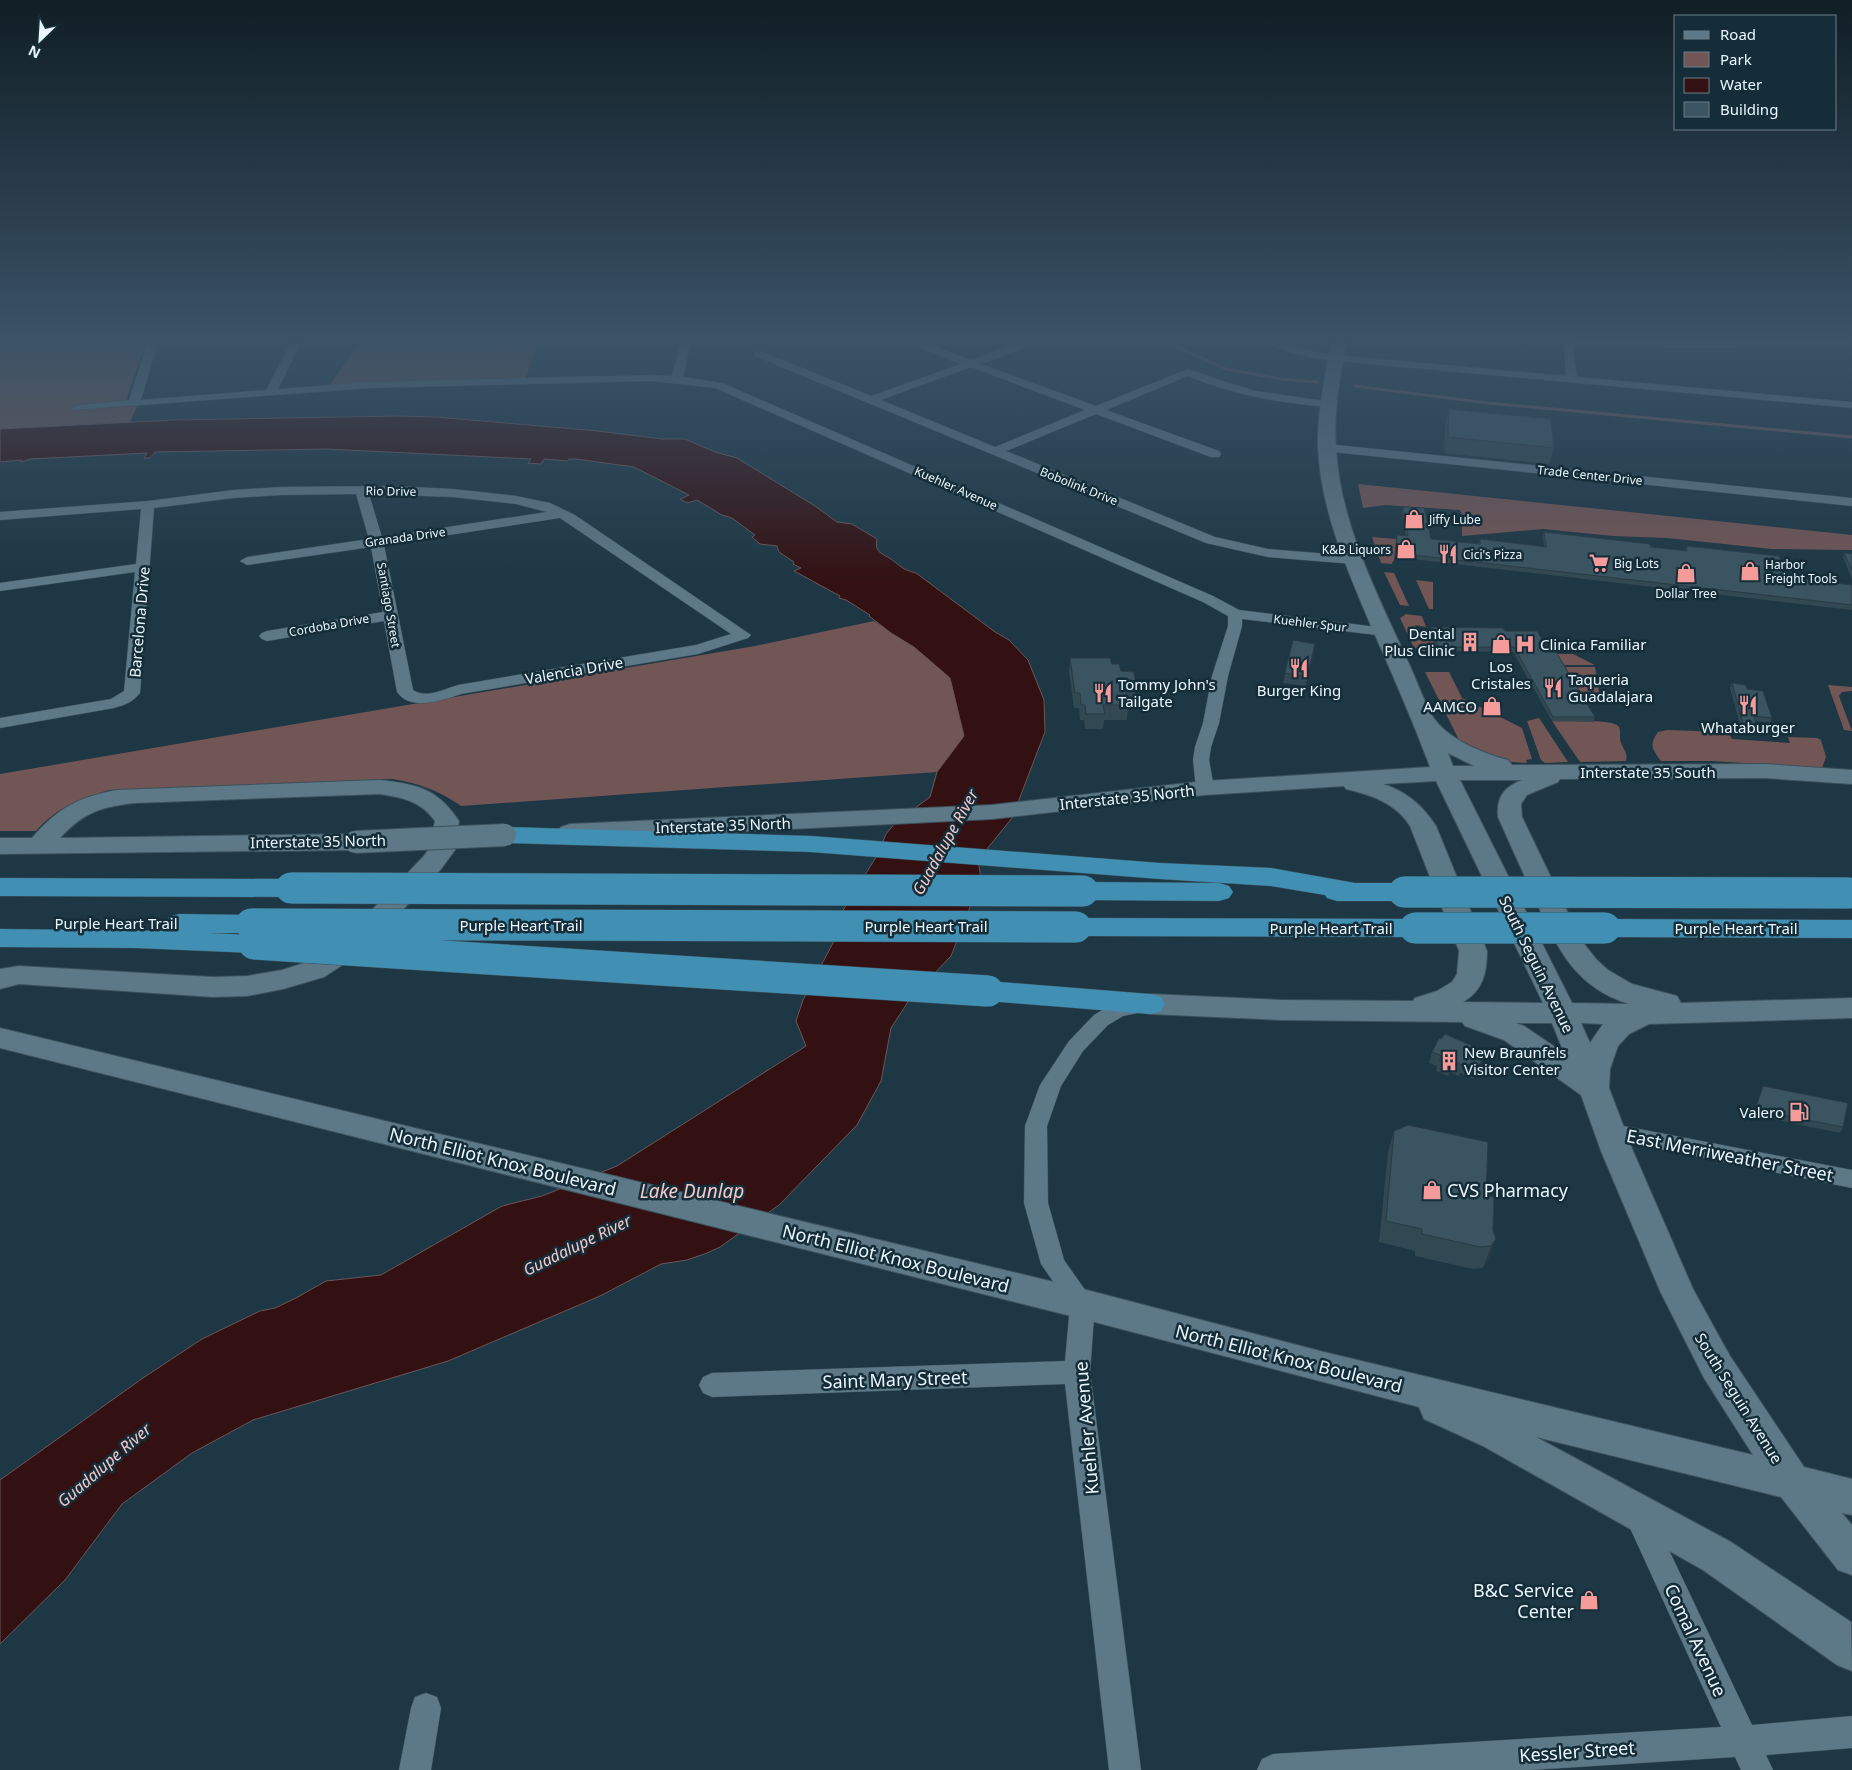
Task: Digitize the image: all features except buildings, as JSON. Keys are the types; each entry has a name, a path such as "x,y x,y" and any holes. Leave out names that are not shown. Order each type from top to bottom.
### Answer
{"highway":[{"path":"505,836 811,844 1092,866 1271,877 1355,892"},
{"path":"0,876 179,888"},
{"path":"0,887 1850,893"},
{"name":"Purple Heart Trail","path":"0,925 58,923 253,934 1076,927 1852,929"},
{"path":"0,938 136,939 253,934 1150,1004"}],"main road":[{"name":"South Seguin Avenue","path":"1328,418 1328,448 1334,500 1353,560 1426,725 1444,773 1562,1012 1594,1089 1608,1132 1677,1291 1717,1367 1792,1482 1852,1556"},
{"path":"1426,725 1457,750 1480,761 1504,766 1580,772"},
{"path":"1333,780 1390,771 1414,764 1422,751 1426,725"},
{"name":"Interstate 35 South","path":"1444,773 1765,771 1852,776"},
{"path":"1580,772 1549,777 1532,783 1518,790 1509,804 1510,818 1568,941 1578,958 1602,980 1634,996 1732,1012"},
{"name":"Interstate 35 North","path":"0,846 355,842 868,819 992,812 1205,788 1444,773"},
{"path":"1333,780 1382,791 1396,798 1416,814 1424,826 1473,951 1474,967 1470,980 1460,993 1446,999 1395,1011"},
{"path":"0,979 19,975 213,987 247,986 283,979 314,970 354,945 432,863 442,850 447,821 431,800 400,789 379,787 134,796 96,802 80,808 66,816 39,846"},
{"path":"1150,1004 1216,1008 1648,1014 1852,1008"},
{"path":"1456,1012 1514,1033 1594,1089"},
{"path":"1594,1089 1593,1073 1596,1058 1609,1038 1626,1021 1648,1014"},
{"name":"North Elliot Knox Boulevard","path":"0,1038 837,1243 1083,1304 1379,1381 1852,1497"},
{"path":"1379,1381 1496,1434 1717,1556 1836,1637 1852,1650"}],"street":[{"name":"Kuehler Avenue","path":"793,418 1208,599 1235,614"},
{"name":"Bobolink Drive","path":"914,418 1221,543 1273,554 1353,560"},
{"path":"996,451 1077,418"},
{"path":"1117,418 1215,454"},
{"name":"Trade Center Drive","path":"1328,448 1852,502"},
{"name":"Santiago Street","path":"361,490 377,541 405,692"},
{"name":"Rio Drive","path":"0,516 148,505 233,494 281,491 412,491 485,496 533,504 562,514 581,524 743,635"},
{"name":"Barcelona Drive","path":"0,723 114,703 130,696 132,692 144,567 148,505"},
{"name":"Granada Drive","path":"247,561 562,514"},
{"path":"0,586 144,567"},
{"path":"1205,788 1202,760 1203,747 1211,723 1220,676 1235,626 1235,614"},
{"name":"Kuehler Spur","path":"1235,614 1385,632"},
{"name":"Cordoba Drive","path":"267,636 391,615"},
{"name":"Valencia Drive","path":"405,692 410,697 424,699 458,690 698,649 743,635"},
{"path":"1083,1304 1052,1264 1036,1203 1036,1126 1051,1085 1076,1046 1101,1020 1118,1010 1150,1004"},
{"name":"East Merriweather Street","path":"1608,1132 1852,1179"},
{"name":"Kuehler Avenue","path":"1083,1304 1077,1372 1125,1770"},
{"name":"Saint Mary Street","path":"712,1385 1077,1372"},
{"name":"Comal Avenue","path":"1636,1511 1757,1770"},
{"path":"415,1770 426,1708"},
{"name":"Kessler Street","path":"1273,1770 1852,1732"}],"green space":[{"path":"0,418 132,418 130,422 0,429"},
{"path":"1358,484 1852,535 1852,550 1772,549 1667,538 1613,536 1543,529 1462,536 1462,515 1460,510 1385,505 1363,508"},
{"path":"1372,537 1396,539 1394,561 1392,564 1381,563"},
{"path":"1384,572 1394,573 1409,606 1400,605"},
{"path":"1416,580 1433,582 1433,609 1429,609"},
{"path":"1404,614 1422,616 1426,627 1415,625 1417,630 1429,633 1438,651 1423,651 1414,648 1400,618"},
{"path":"874,621 914,647 950,677 964,737 937,772 461,806 428,788 393,779 109,790 60,810 36,831 0,831 0,774 755,646"},
{"path":"1557,654 1573,654 1595,665 1564,665"},
{"path":"1565,667 1595,667 1598,684 1575,683"},
{"path":"1425,672 1449,672 1462,698 1522,728 1532,759 1526,760 1527,763 1497,761 1459,740"},
{"path":"1576,685 1598,686 1601,704 1587,704"},
{"path":"1828,685 1852,687 1852,691 1842,692 1839,696 1852,731 1844,730"},
{"path":"1539,718 1568,762 1545,763 1541,760 1527,721"},
{"path":"1552,721 1598,721 1615,724 1620,729 1620,741 1626,754 1626,761 1580,762"},
{"path":"1667,730 1724,732 1729,734 1732,739 1790,743 1788,737 1817,738 1821,740 1826,757 1822,768 1712,761 1661,761 1654,750 1653,740 1658,732"}],"water":[{"name":"Lake Dunlap","path":"443,418 598,431 662,439 685,439 715,452 737,458 815,506 837,522 852,524 877,539 877,549 881,553 904,569 916,573 995,632 1009,640 1028,660 1044,700 1045,732 1012,818 978,860 981,879 951,956 910,999 891,1028 881,1081 857,1125 779,1205 720,1247 707,1253 687,1260 661,1264 600,1296 448,1361 253,1420 192,1453 122,1504 65,1580 0,1644 0,1480 143,1378 202,1339 260,1311 275,1308 326,1281 381,1275 502,1206 542,1196 617,1166 806,1046 796,1021 803,1000 835,939 835,923 878,854 886,834 895,823 930,797 937,772 964,736 950,678 914,647 891,633 870,615 846,600 839,598 840,596 794,571 801,568 779,552 777,546 760,544 752,537 755,535 732,518 722,515 697,500 687,503 680,499 689,495 634,467 576,459 569,459 567,461 544,459 541,464 528,463 531,459 326,449 155,452 150,458 144,458 147,453 0,462 0,429 174,420"}],"waterway":[{"path":"1644,418 1852,437"}],"place":[{"name":"Jiffy Lube","path":"1414,519"},
{"name":"K&B Liquors","path":"1406,549"},
{"name":"Cici's Pizza","path":"1448,554"},
{"name":"Big Lots","path":"1599,563"},
{"name":"Harbor Freight Tools","path":"1750,571"},
{"name":"Dollar Tree","path":"1686,573"},
{"name":"Dental Plus Clinic","path":"1470,642"},
{"name":"Los Cristales","path":"1501,644"},
{"name":"Clinica Familiar","path":"1525,644"},
{"name":"Burger King","path":"1299,668"},
{"name":"Taqueria Guadalajara","path":"1553,688"},
{"name":"Tommy John's Tailgate","path":"1103,693"},
{"name":"Whataburger","path":"1748,705"},
{"name":"AAMCO","path":"1492,706"},
{"name":"New Braunfels Visitor Center","path":"1449,1061"},
{"name":"Valero","path":"1799,1112"},
{"name":"CVS Pharmacy","path":"1432,1190"},
{"name":"B&C Service Center","path":"1589,1600"}],"water label":[{"name":"Guadalupe River","path":"945,842"},
{"name":"Guadalupe River","path":"577,1245"},
{"name":"Guadalupe River","path":"104,1465"}]}
